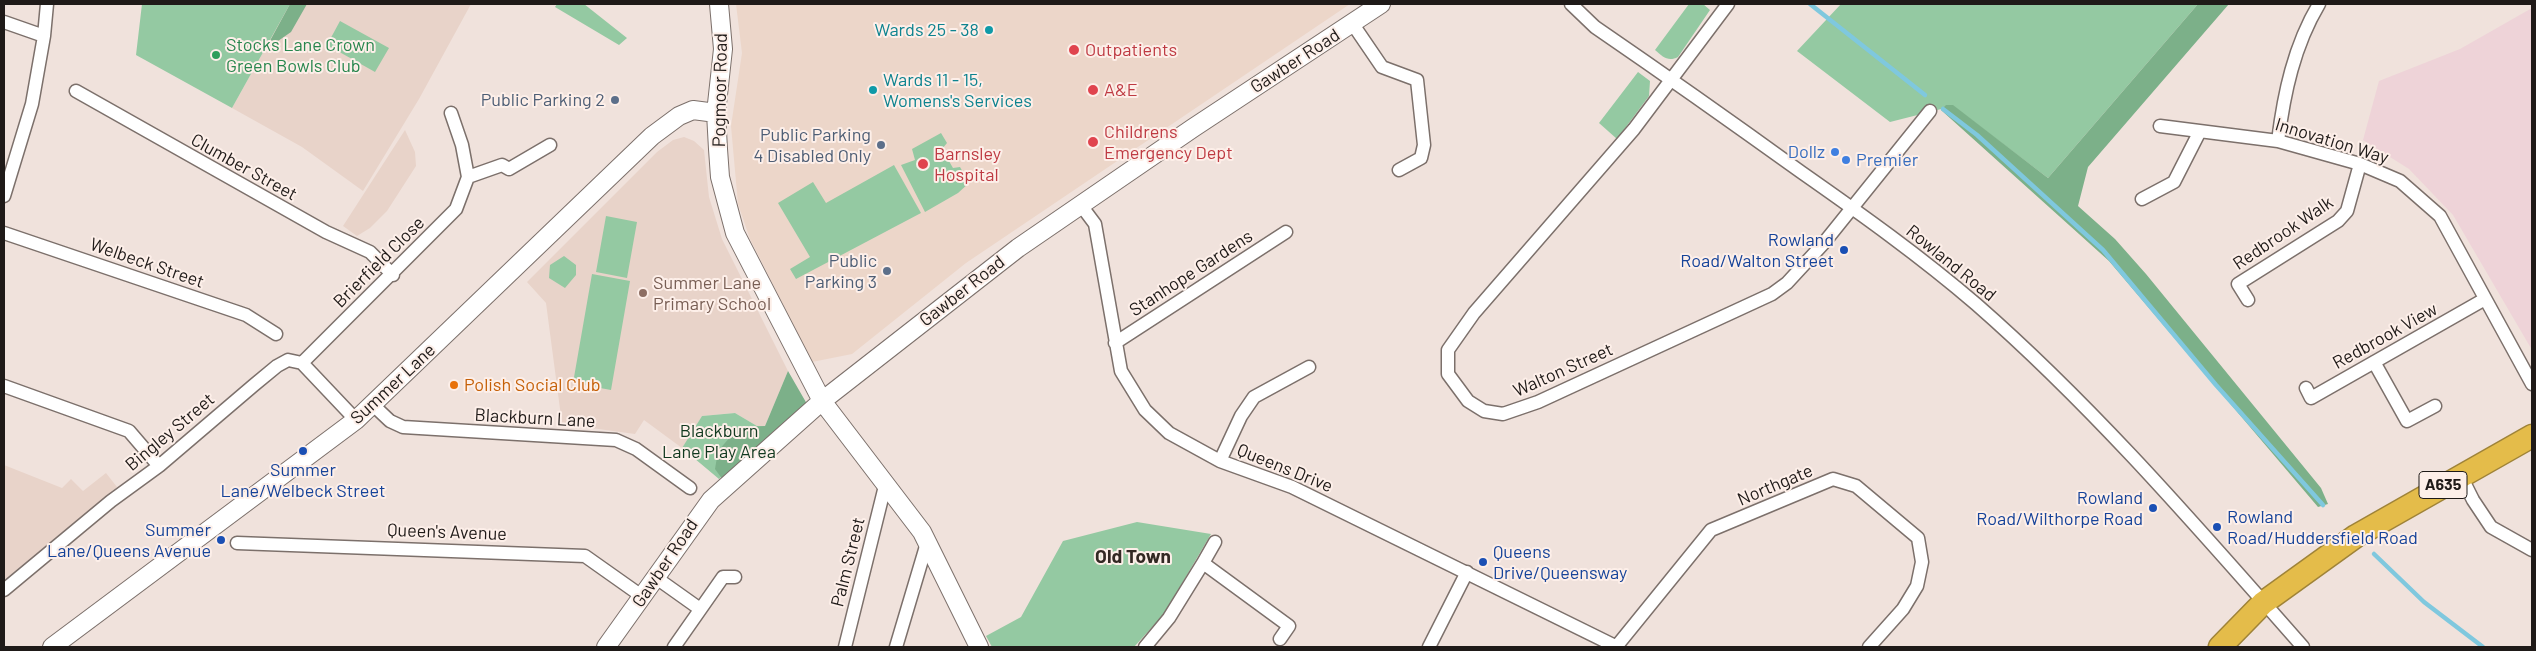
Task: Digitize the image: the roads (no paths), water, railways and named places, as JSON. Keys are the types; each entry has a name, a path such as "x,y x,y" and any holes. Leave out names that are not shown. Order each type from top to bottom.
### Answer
{"highway":[{"name":"A635","path":"2220,647 2262,603 2356,536 2532,436"}],"street":[{"path":"4,196 32,104 44,36 47,4"},
{"name":"Pogmoor Road","path":"719,4 723,60 716,113 720,177 735,233 822,401 852,443 922,532 979,647"},
{"name":"Gawber Road","path":"606,647 643,598 710,500 822,401 991,268 1080,204 1381,4"},
{"name":"Rowland Road","path":"1571,4 1596,27 1851,207 1932,268 2065,385 2303,647"},
{"name":"Walton Street","path":"1728,4 1634,129 1474,313 1448,350 1448,374 1468,401 1484,411 1503,414 1538,402 1772,294 1802,268 1930,111"},
{"path":"2278,141 2282,113 2298,46 2319,4"},
{"path":"4,22 44,36"},
{"path":"1352,23 1382,67 1417,80 1424,145 1421,158 1399,170"},
{"name":"Clumber Street","path":"76,91 326,232 370,252 392,275"},
{"name":"Summer Lane","path":"54,647 356,420 652,136 679,116 693,110 716,113"},
{"path":"451,113 462,145 468,176 502,165 509,169 550,145"},
{"name":"Innovation Way","path":"2160,126 2278,141 2360,164 2400,181 2440,216 2532,384"},
{"path":"2142,199 2174,182 2200,131"},
{"name":"Redbrook Walk","path":"2248,300 2238,284 2338,221 2347,211 2360,164"},
{"name":"Brierfield Close","path":"302,363 456,209 468,176"},
{"name":"Queens Drive","path":"1080,204 1095,224 1114,343 1121,371 1145,410 1169,433 1220,461 1292,487 1616,647"},
{"name":"Stanhope Gardens","path":"1114,343 1286,232"},
{"name":"Welbeck Street","path":"4,233 246,315 276,334"},
{"name":"Redbrook View","path":"2306,388 2311,398 2486,299"},
{"name":"Bingley Street","path":"4,590 111,501 159,466 277,366 288,360 302,363"},
{"path":"2374,362 2407,421 2435,406"},
{"path":"302,363 356,420"},
{"path":"1220,461 1241,416 1254,397 1309,367"},
{"path":"4,386 129,431 159,466"},
{"name":"Blackburn Lane","path":"372,404 390,421 403,427 616,440 636,449 690,488"},
{"path":"2461,476 2473,500 2491,527 2532,550"},
{"name":"Northgate","path":"1616,647 1711,530 1833,480 1856,486 1918,538 1922,562 1917,586 1903,609 1869,647"},
{"name":"Palm Street","path":"845,647 885,486"},
{"path":"1145,647 1169,618 1215,542"},
{"name":"Queen's Avenue","path":"236,543 585,556 643,598"},
{"path":"896,647 928,543"},
{"path":"1203,563 1289,626 1280,638"},
{"path":"1429,647 1467,572"},
{"path":"674,647 723,577 735,577"},
{"path":"655,578 700,609"}],"waterway":[{"path":"1810,4 1925,95"},
{"path":"1943,109 1977,135 2103,250 2216,385 2323,505"},
{"path":"2374,554 2424,602 2483,647"}],"place":[{"name":"Wards 25 - 38","path":"989,30"},
{"name":"Outpatients","path":"1074,50"},
{"name":"Stocks Lane Crown Green Bowls Club","path":"216,55"},
{"name":"Wards 11 - 15, Womens's Services","path":"873,90"},
{"name":"A&E","path":"1093,90"},
{"name":"Public Parking 2","path":"615,100"},
{"name":"Childrens Emergency Dept","path":"1093,142"},
{"name":"Public Parking 4 Disabled Only","path":"881,145"},
{"name":"Dollz","path":"1835,152"},
{"name":"Premier","path":"1846,160"},
{"name":"Barnsley Hospital","path":"923,164"},
{"name":"Rowland Road/Walton Street","path":"1844,250"},
{"name":"Public Parking 3","path":"887,271"},
{"name":"Summer Lane Primary School","path":"643,293"},
{"name":"Polish Social Club","path":"454,385"},
{"name":"Summer Lane/Welbeck Street","path":"303,451"},
{"name":"Rowland Road/Wilthorpe Road","path":"2153,508"},
{"name":"Rowland Road/Huddersfield Road","path":"2217,527"},
{"name":"Summer Lane/Queens Avenue","path":"221,540"},
{"name":"Queens Drive/Queensway","path":"1483,562"}],"district":[{"name":"Old Town","path":"1133,557"}],"park label":[{"name":"Blackburn Lane Play Area","path":"719,441"}]}
